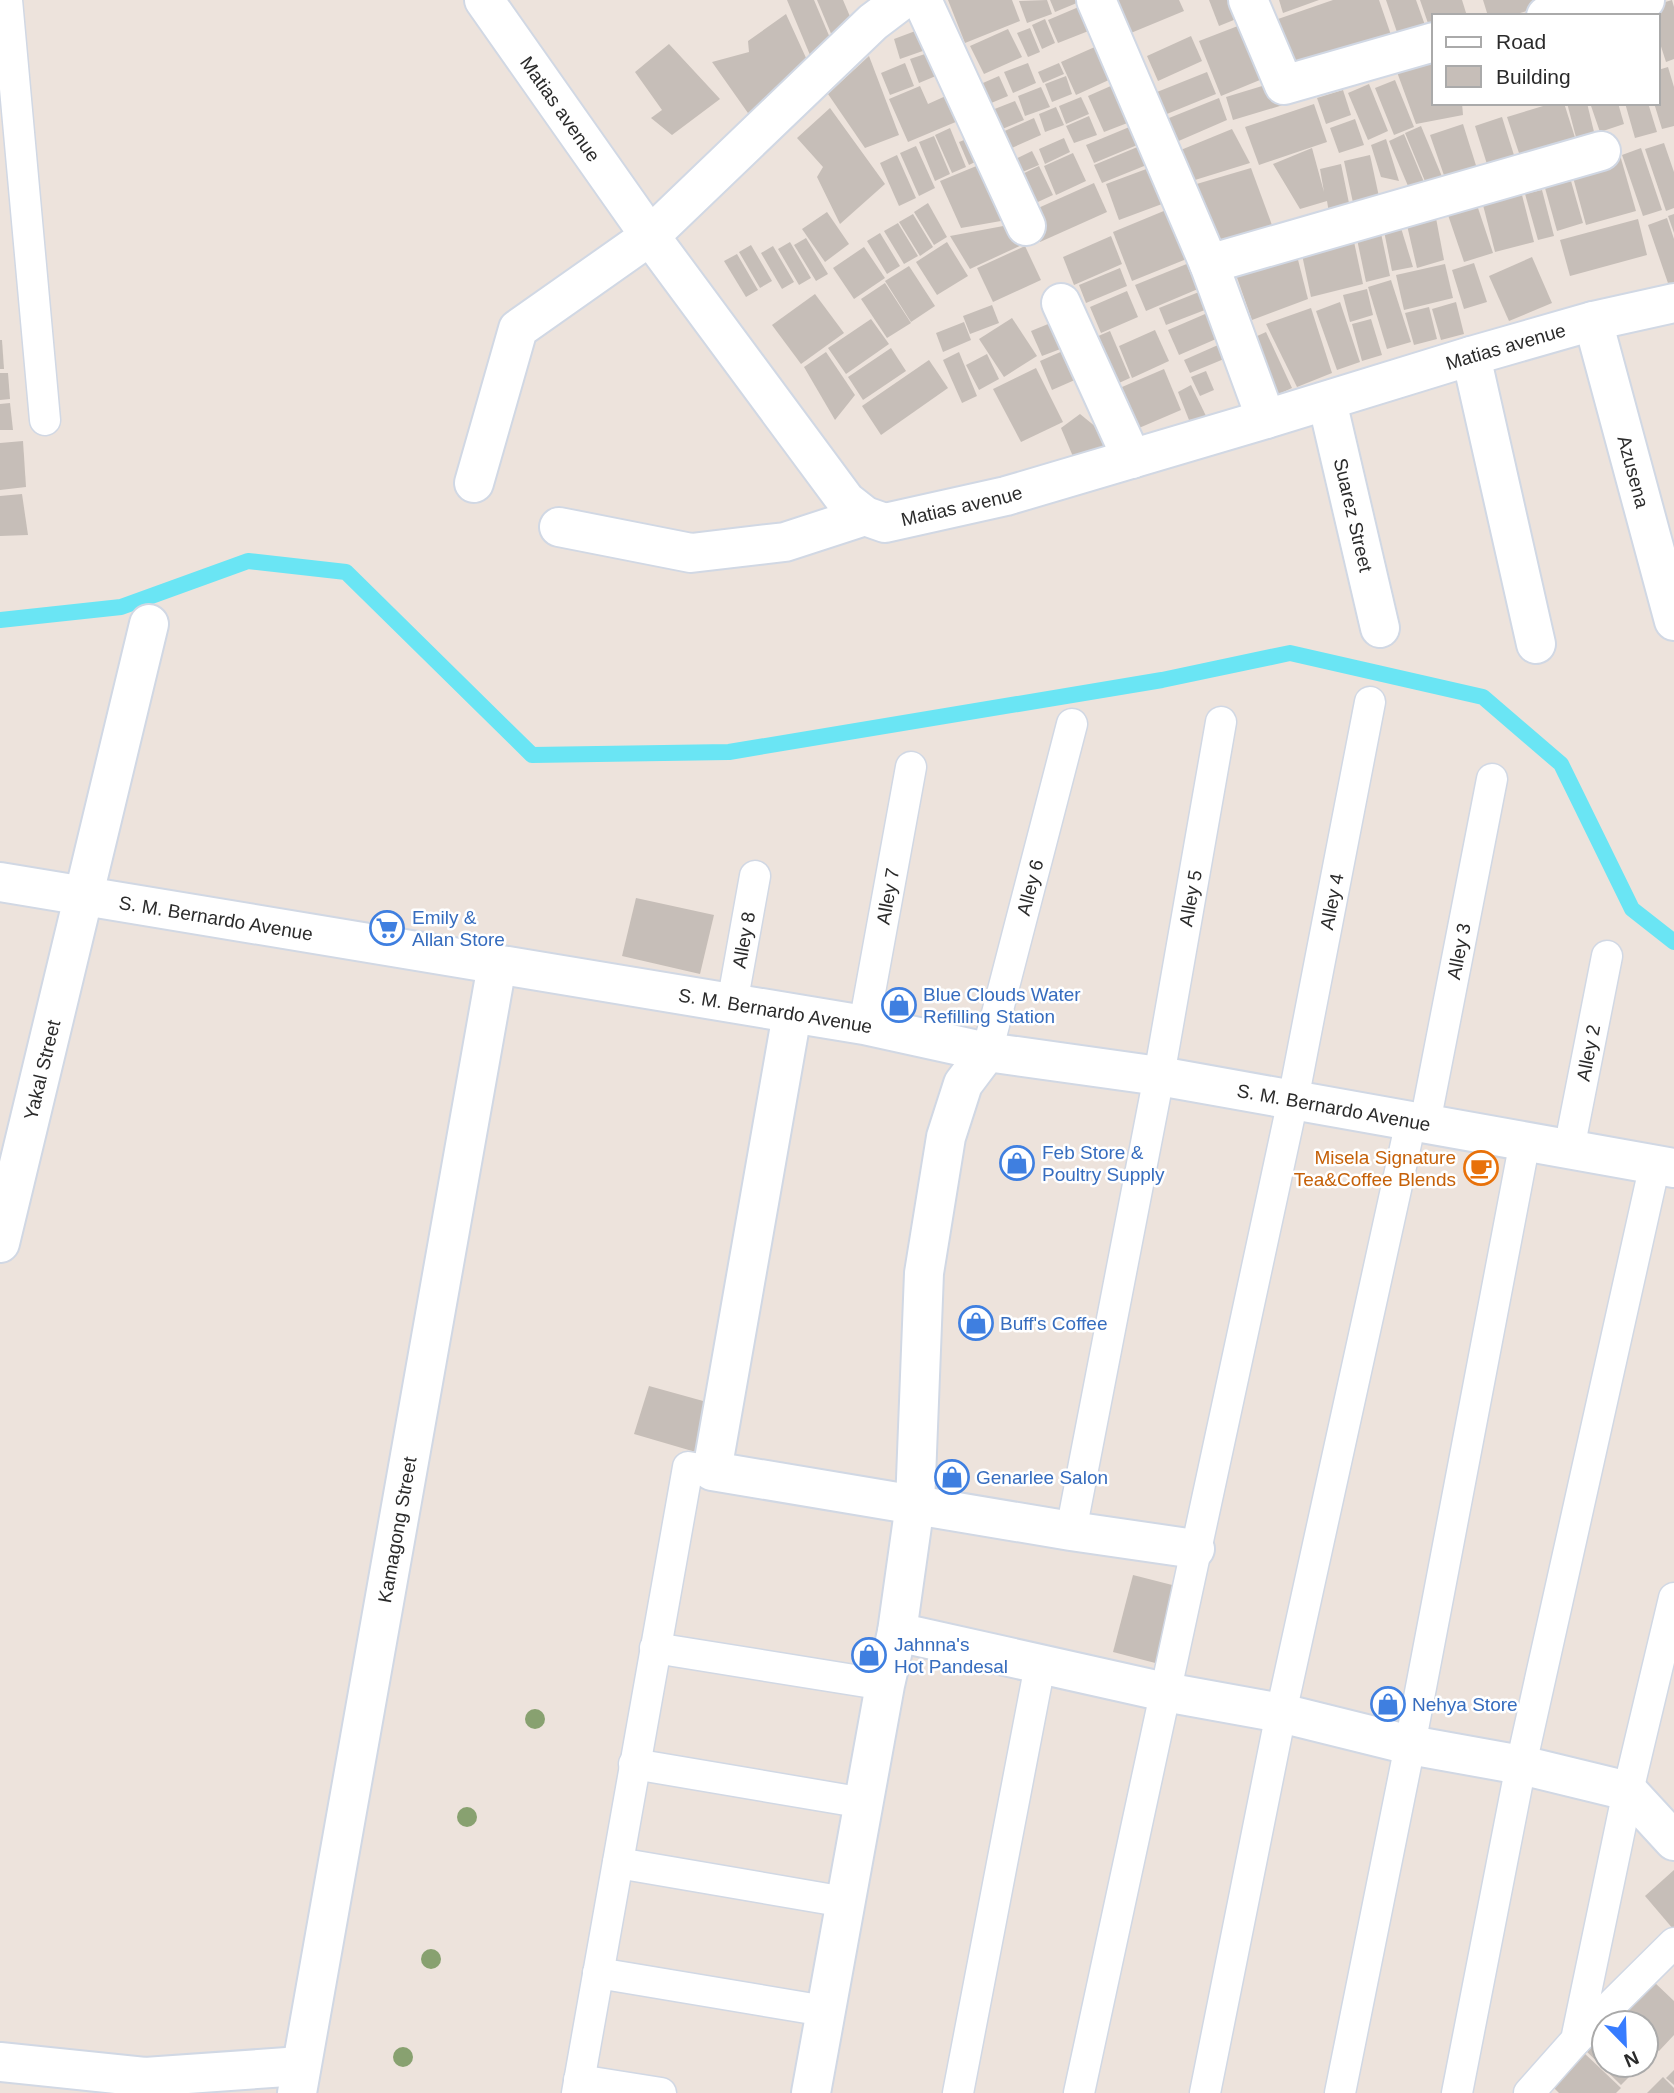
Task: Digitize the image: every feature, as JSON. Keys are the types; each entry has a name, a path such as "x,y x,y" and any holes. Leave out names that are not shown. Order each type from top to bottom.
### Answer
{"street":[{"name":"Matias avenue","path":"484,0 650,236 846,501 865,516 885,523 1006,496 1471,356 1593,321 1674,303"},
{"path":"474,483 518,329 650,236 873,22 902,0"},
{"path":"922,0 1026,226"},
{"path":"1096,0 1209,264 1266,419"},
{"path":"1248,0 1284,85 1432,44"},
{"path":"1558,14 1645,0"},
{"path":"1209,264 1601,150"},
{"path":"1060,303 1132,459"},
{"name":"Azusena","path":"1593,321 1674,621"},
{"path":"1471,356 1536,644"},
{"name":"Suarez Street","path":"1327,401 1380,628"},
{"path":"559,527 691,553 785,542 865,516"},
{"name":"Yakal Street","path":"0,1243 149,624"},
{"name":"S. M. Bernardo Avenue","path":"0,882 864,1025 987,1052 1160,1076 1664,1166"},
{"name":"Kamagong Street","path":"299,2079 497,965"},
{"path":"792,1014 712,1471 1070,1531 1195,1549"},
{"path":"811,2093 885,1685 897,1633 915,1504 924,1273 946,1137 963,1084 987,1052"},
{"path":"897,1633 1165,1692 1281,1713 1410,1745 1521,1765 1628,1791 1674,1841"},
{"path":"0,2062 145,2077 299,2079"}],"lane":[{"path":"7,0 45,420"},
{"name":"Alley 4","path":"1079,2093 1293,1100 1370,702"},
{"name":"Alley 5","path":"1070,1531 1160,1076 1221,722"},
{"name":"Alley 6","path":"987,1052 1072,724"},
{"name":"Alley 7","path":"864,1025 911,767"},
{"name":"Alley 3","path":"1205,2093 1281,1713 1418,1122 1492,779"},
{"name":"Alley 8","path":"732,1004 755,876"},
{"name":"Alley 2","path":"1569,1149 1607,956"},
{"path":"1340,2093 1410,1745 1525,1141"},
{"path":"1457,2093 1521,1765 1664,1166"},
{"path":"661,2093 578,2086 688,1467 712,1471"},
{"path":"1576,2040 1628,1791 1674,1598"},
{"path":"655,1648 885,1685"},
{"path":"958,2093 1040,1665"},
{"path":"634,1764 863,1803"},
{"path":"618,1863 845,1902"},
{"path":"1529,2093 1576,2040 1674,1943"},
{"path":"598,1973 825,2011"}],"building":[{"path":"787,0 814,0 833,45 810,55"},
{"path":"817,0 843,0 857,33 835,43"},
{"path":"948,0 1012,0 1020,21 965,43"},
{"path":"1047,0 1052,14 1027,23 1019,1"},
{"path":"1050,0 1084,0 1055,12"},
{"path":"1117,0 1179,0 1184,11 1126,35"},
{"path":"1209,0 1247,0 1251,13 1219,26"},
{"path":"1279,0 1319,0 1283,13"},
{"path":"1333,0 1379,0 1391,35 1295,68 1278,19"},
{"path":"1386,0 1416,0 1426,28 1399,38"},
{"path":"1420,0 1462,0 1466,14 1432,14 1430,29"},
{"path":"1483,0 1538,0 1540,7 1517,14 1487,14"},
{"path":"1672,0 1674,59 1666,62 1660,43 1660,14 1651,14 1649,7"},
{"path":"1081,6 1091,30 1058,43 1048,20"},
{"path":"786,14 812,71 755,123 712,62 749,52 748,41"},
{"path":"1045,19 1055,43 1042,49 1032,25"},
{"path":"1256,19 1277,73 1221,96 1199,41"},
{"path":"926,27 934,47 900,59 894,39"},
{"path":"1030,28 1040,52 1028,57 1017,33"},
{"path":"1008,29 1022,57 984,74 970,46"},
{"path":"1191,36 1202,61 1158,81 1147,56"},
{"path":"669,44 720,99 672,135 651,118 662,110 635,72"},
{"path":"1097,46 1111,79 1076,95 1061,62"},
{"path":"934,51 943,73 919,83 910,59"},
{"path":"869,56 899,135 865,148 828,94"},
{"path":"905,63 914,86 890,95 881,73"},
{"path":"1028,63 1036,83 1013,93 1004,72"},
{"path":"1059,63 1064,74 1043,83 1038,72"},
{"path":"1432,63 1432,105 1462,105 1463,115 1416,124 1397,72"},
{"path":"1668,67 1674,87 1674,126 1662,129 1655,105 1660,105 1660,69"},
{"path":"1207,72 1216,94 1162,116 1152,94"},
{"path":"999,76 1008,96 984,106 976,86"},
{"path":"1066,76 1072,94 1052,102 1045,84"},
{"path":"1395,80 1414,127 1394,135 1375,88"},
{"path":"1275,82 1283,105 1233,120 1226,97"},
{"path":"1369,84 1388,131 1368,140 1348,93"},
{"path":"1113,85 1130,122 1104,132 1088,96"},
{"path":"920,86 928,104 959,90 970,116 908,142 889,99"},
{"path":"1041,87 1050,107 1025,116 1018,96"},
{"path":"1343,90 1351,115 1326,124 1317,98"},
{"path":"1081,97 1089,114 1066,124 1059,106"},
{"path":"1219,98 1227,120 1174,143 1164,120"},
{"path":"1015,101 1024,120 1000,130 992,110"},
{"path":"1314,104 1327,142 1259,165 1245,127"},
{"path":"1546,105 1565,105 1579,150 1524,168 1507,117"},
{"path":"1568,105 1587,105 1595,136 1577,141"},
{"path":"1591,105 1619,105 1624,124 1600,132"},
{"path":"1626,105 1649,105 1657,132 1635,138"},
{"path":"1056,107 1064,125 1045,132 1039,114"},
{"path":"830,108 885,184 840,224 817,177 823,167 797,138"},
{"path":"1089,116 1097,135 1074,143 1066,126"},
{"path":"1502,117 1518,168 1491,177 1475,126"},
{"path":"1034,118 1041,135 1005,151 998,134"},
{"path":"1355,119 1364,145 1339,153 1330,128"},
{"path":"1139,123 1147,141 1094,163 1086,145"},
{"path":"1463,124 1479,175 1447,184 1430,135"},
{"path":"1421,126 1443,179 1427,186 1405,133"},
{"path":"950,128 966,167 952,173 935,135"},
{"path":"1232,129 1250,163 1182,184 1171,154"},
{"path":"982,133 991,154 969,165 959,142"},
{"path":"1404,134 1426,187 1411,193 1389,141"},
{"path":"934,136 950,174 935,181 919,142"},
{"path":"1064,138 1070,152 1045,164 1039,149"},
{"path":"1386,139 1399,181 1381,177 1371,145"},
{"path":"1147,143 1154,162 1102,183 1094,165"},
{"path":"1664,143 1674,172 1674,208 1666,211 1645,149"},
{"path":"916,146 935,188 919,196 900,153"},
{"path":"1312,148 1324,192 1320,169 1341,164 1350,208 1329,213 1327,201 1300,209 1273,164"},
{"path":"1641,148 1662,210 1643,216 1622,155"},
{"path":"1032,151 1039,165 1013,176 1007,163"},
{"path":"1073,153 1086,181 1056,195 1044,166"},
{"path":"897,155 916,198 899,206 880,163"},
{"path":"1370,155 1381,206 1355,212 1344,161"},
{"path":"1620,155 1636,211 1586,225 1571,170"},
{"path":"991,160 1018,218 961,228 940,181"},
{"path":"1039,166 1053,195 1027,207 1014,178"},
{"path":"1149,168 1162,204 1119,220 1106,184"},
{"path":"1251,168 1276,236 1210,253 1183,188"},
{"path":"1571,181 1583,223 1557,231 1545,188"},
{"path":"1094,183 1107,212 1040,242 1027,213"},
{"path":"1542,190 1554,236 1538,240 1525,194"},
{"path":"1522,195 1534,242 1495,252 1483,205"},
{"path":"928,203 947,237 934,245 914,212"},
{"path":"1477,205 1493,253 1464,262 1448,215"},
{"path":"1171,208 1194,256 1132,281 1113,232"},
{"path":"827,212 849,244 825,262 802,229"},
{"path":"1435,213 1444,260 1417,268 1406,221"},
{"path":"913,214 933,247 920,256 899,222"},
{"path":"1674,214 1674,233 1668,216"},
{"path":"1667,218 1674,239 1674,284 1669,286 1648,225"},
{"path":"1378,219 1390,276 1366,282 1354,225"},
{"path":"1638,219 1647,255 1570,276 1560,240"},
{"path":"898,223 918,256 904,264 884,231"},
{"path":"1019,223 1026,243 970,269 950,236"},
{"path":"1401,228 1413,267 1392,271 1384,231"},
{"path":"880,233 900,266 887,274 867,241"},
{"path":"1111,236 1122,264 1074,285 1063,257"},
{"path":"1353,237 1363,284 1311,297 1301,250"},
{"path":"806,238 828,274 816,281 794,245"},
{"path":"790,242 811,278 799,285 778,249"},
{"path":"947,242 968,276 937,295 916,262"},
{"path":"751,245 772,281 760,288 739,252"},
{"path":"773,246 794,282 782,289 761,253"},
{"path":"1025,246 1041,280 993,302 977,268"},
{"path":"864,247 885,278 854,299 833,268"},
{"path":"1296,252 1308,299 1252,320 1235,272"},
{"path":"737,254 758,290 746,297 724,261"},
{"path":"1532,257 1552,303 1509,321 1489,276"},
{"path":"1194,261 1205,286 1146,311 1135,285"},
{"path":"1474,263 1487,302 1464,309 1452,270"},
{"path":"1445,264 1453,298 1404,310 1396,275"},
{"path":"909,266 935,306 911,322 885,281"},
{"path":"1120,268 1127,286 1086,303 1079,285"},
{"path":"1391,280 1411,342 1387,349 1368,287"},
{"path":"885,283 911,323 887,338 861,299"},
{"path":"1367,289 1373,315 1350,322 1343,295"},
{"path":"1204,290 1210,308 1166,325 1159,308"},
{"path":"1127,291 1138,317 1101,333 1090,307"},
{"path":"815,294 844,333 801,364 772,325"},
{"path":"1340,302 1360,362 1337,370 1316,311"},
{"path":"1456,302 1464,334 1441,340 1432,309"},
{"path":"992,305 999,323 970,334 963,316"},
{"path":"1429,307 1437,339 1414,345 1405,313"},
{"path":"1219,308 1230,333 1179,355 1168,330"},
{"path":"1311,308 1332,373 1297,387 1266,324"},
{"path":"1012,318 1037,356 1004,377 979,339"},
{"path":"871,319 889,344 846,374 828,348"},
{"path":"1371,319 1382,355 1362,361 1352,324"},
{"path":"964,322 971,340 943,352 936,333"},
{"path":"1053,322 1063,348 1042,356 1031,331"},
{"path":"1155,330 1169,361 1132,378 1119,346"},
{"path":"1110,331 1130,378 1110,387 1089,340"},
{"path":"1266,332 1292,388 1270,398 1244,342"},
{"path":"2,340 4,369 0,369"},
{"path":"1218,345 1224,359 1190,373 1184,360"},
{"path":"891,348 906,371 863,400 848,377"},
{"path":"1065,350 1077,379 1052,390 1040,361"},
{"path":"826,352 855,395 835,420 804,367"},
{"path":"959,352 977,396 962,403 943,360"},
{"path":"987,354 999,379 979,390 966,365"},
{"path":"929,360 948,388 881,435 862,406"},
{"path":"1036,368 1063,422 1021,442 993,389"},
{"path":"1164,369 1181,410 1132,431 1115,390"},
{"path":"1206,371 1214,390 1200,396 1191,377"},
{"path":"0,373 8,373 10,399 0,400"},
{"path":"1191,385 1207,418 1189,420 1178,392"},
{"path":"10,403 13,430 0,430 0,404"},
{"path":"1080,414 1119,446 1077,466 1061,428"},
{"path":"23,441 26,487 0,490 0,443"},
{"path":"22,494 28,535 0,536 0,496"},
{"path":"636,898 714,915 700,974 622,956"},
{"path":"649,1386 714,1404 699,1453 634,1434"},
{"path":"1133,1575 1184,1588 1163,1665 1113,1652"},
{"path":"1674,1870 1674,1930 1645,1896"},
{"path":"1653,1981 1674,2001 1674,2035 1660,2050 1660,2009 1624,2009"},
{"path":"1590,2039 1590,2055 1582,2047"},
{"path":"1582,2051 1590,2059 1590,2079 1612,2079 1621,2088 1616,2093 1559,2093 1550,2084"},
{"path":"1674,2070 1674,2085 1666,2078"},
{"path":"1663,2077 1674,2088 1674,2093 1647,2093"},
{"path":"1615,2079 1627,2079 1621,2085"}],"waterway":[{"path":"0,620 121,607 248,561 346,572 532,755 729,752 1162,680 1290,653 1483,697 1561,764 1632,909 1674,942"}],"place":[{"name":"Emily & Allan Store","path":"387,928"},
{"name":"Blue Clouds Water Refilling Station","path":"899,1005"},
{"name":"Feb Store & Poultry Supply","path":"1017,1163"},
{"name":"Misela Signature Tea&Coffee Blends","path":"1481,1168"},
{"name":"Buff's Coffee","path":"976,1323"},
{"name":"Genarlee Salon","path":"952,1477"},
{"name":"Jahnna's Hot Pandesal","path":"869,1655"},
{"name":"Nehya Store","path":"1388,1704"}]}
